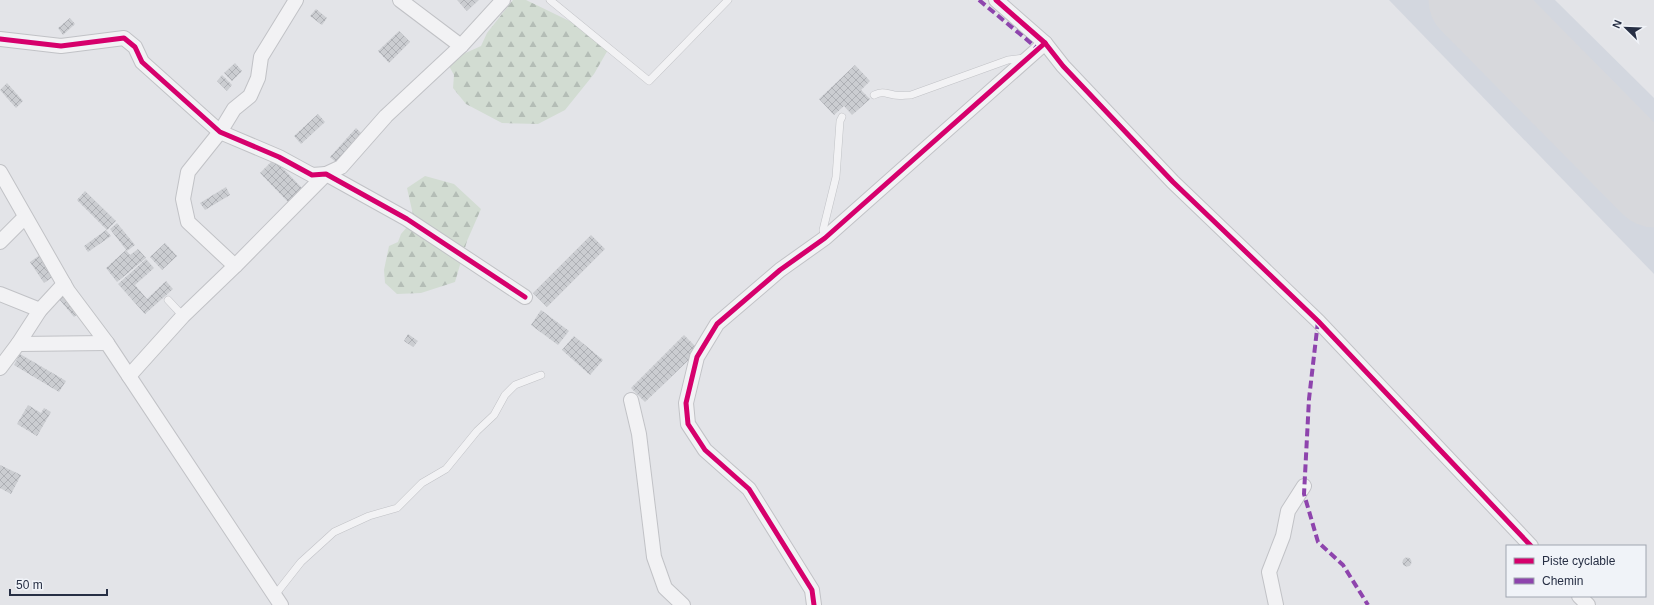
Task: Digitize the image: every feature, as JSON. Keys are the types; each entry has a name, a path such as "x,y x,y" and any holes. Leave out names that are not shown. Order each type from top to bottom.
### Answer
{"street":[{"path":"235,266 188,222 183,199 188,172 220,132 234,109 250,96 258,78 261,57 296,0"},
{"path":"400,0 461,46"},
{"path":"129,376 183,316 326,174 341,166 386,116 461,46 503,0"},
{"path":"996,0 1045,44 1063,66 1174,182 1318,321 1531,545"},
{"path":"0,39 61,46 124,38 135,47 142,62 220,132 279,157 312,175 326,174 408,219 525,298"},
{"path":"814,605 812,590 748,489 705,450 688,424 686,402 697,357 717,324 780,270 825,238 1045,44"},
{"path":"0,172 64,284 129,376 275,602"},
{"path":"0,242 25,217"},
{"path":"0,368 40,310 64,284"},
{"path":"0,294 40,310"},
{"path":"18,344 107,343"},
{"path":"631,400 639,434 654,557 665,588 683,605"},
{"path":"1276,605 1269,572 1283,536 1288,511 1304,486"},
{"path":"1580,597 1588,605"}],"lane":[{"path":"550,0 649,81 728,0"},
{"path":"874,95 880,92 888,92 894,95 911,95 1008,60 1029,58"},
{"path":"825,238 824,230 836,178 840,121 842,117"},
{"path":"168,300 183,316"},
{"path":"275,602 301,562 334,532 369,516 397,508 422,483 446,469 477,431 494,415 505,395 515,385 541,375"}],"shaded area":[{"path":"1389,0 1555,0 1654,98 1654,274"}],"green space":[{"path":"513,0 526,0 588,30 609,48 594,74 565,110 538,124 502,123 466,104 453,88 454,75 449,66 450,60 481,46 487,33"},
{"path":"425,176 454,184 481,209 467,241 455,282 421,293 397,294 385,283 384,270 389,246 398,242 401,234 414,219 407,188"}],"building":[{"path":"457,0 479,0 467,11"},
{"path":"316,9 327,18 322,25 310,16"},
{"path":"70,18 75,24 63,35 58,28"},
{"path":"399,31 410,42 389,63 378,51"},
{"path":"235,63 242,71 232,81 224,73"},
{"path":"855,65 870,81 861,90 870,99 852,115 844,106 834,115 819,99"},
{"path":"222,75 232,85 227,91 217,81"},
{"path":"7,83 23,101 16,108 0,90"},
{"path":"318,114 325,122 301,144 294,136"},
{"path":"356,128 364,136 338,164 330,157"},
{"path":"274,159 302,188 288,202 260,173"},
{"path":"226,187 230,195 205,210 200,203"},
{"path":"85,191 116,221 107,230 77,200"},
{"path":"117,223 135,245 127,251 110,229"},
{"path":"106,230 111,236 88,252 84,246"},
{"path":"591,235 605,249 547,307 533,293"},
{"path":"165,243 177,256 162,270 150,257"},
{"path":"138,249 146,258 117,282 106,268 126,250 130,255"},
{"path":"40,255 54,276 44,283 30,262"},
{"path":"146,259 154,268 135,285 147,299 166,281 173,289 145,314 118,284"},
{"path":"66,294 80,312 74,317 59,299"},
{"path":"541,310 569,331 558,345 531,325"},
{"path":"408,334 418,341 413,347 404,341"},
{"path":"684,335 699,350 645,402 631,388"},
{"path":"574,336 603,360 590,375 562,350"},
{"path":"20,354 66,381 59,392 14,365"},
{"path":"28,405 41,413 44,408 51,412 37,436 17,424"},
{"path":"0,465 21,475 11,494 0,488"},
{"path":"1405,558 1409,558 1411,562 1409,566 1405,566 1403,564 1403,560"}],"runway":[{"path":"1472,0 1654,184"}],"marked path":[{"path":"979,0 1038,49"},
{"path":"1318,321 1309,399 1304,494 1318,542 1343,565 1368,605"}],"cycle path":[{"path":"996,0 1045,43 1063,66 1173,182 1318,321 1530,545"},
{"path":"0,39 61,46 124,38 135,47 142,62 220,132 279,157 312,175 326,174 407,219 525,297"},
{"path":"814,605 812,590 749,489 705,450 688,424 686,403 697,357 717,324 780,270 825,238 1045,43"}]}
